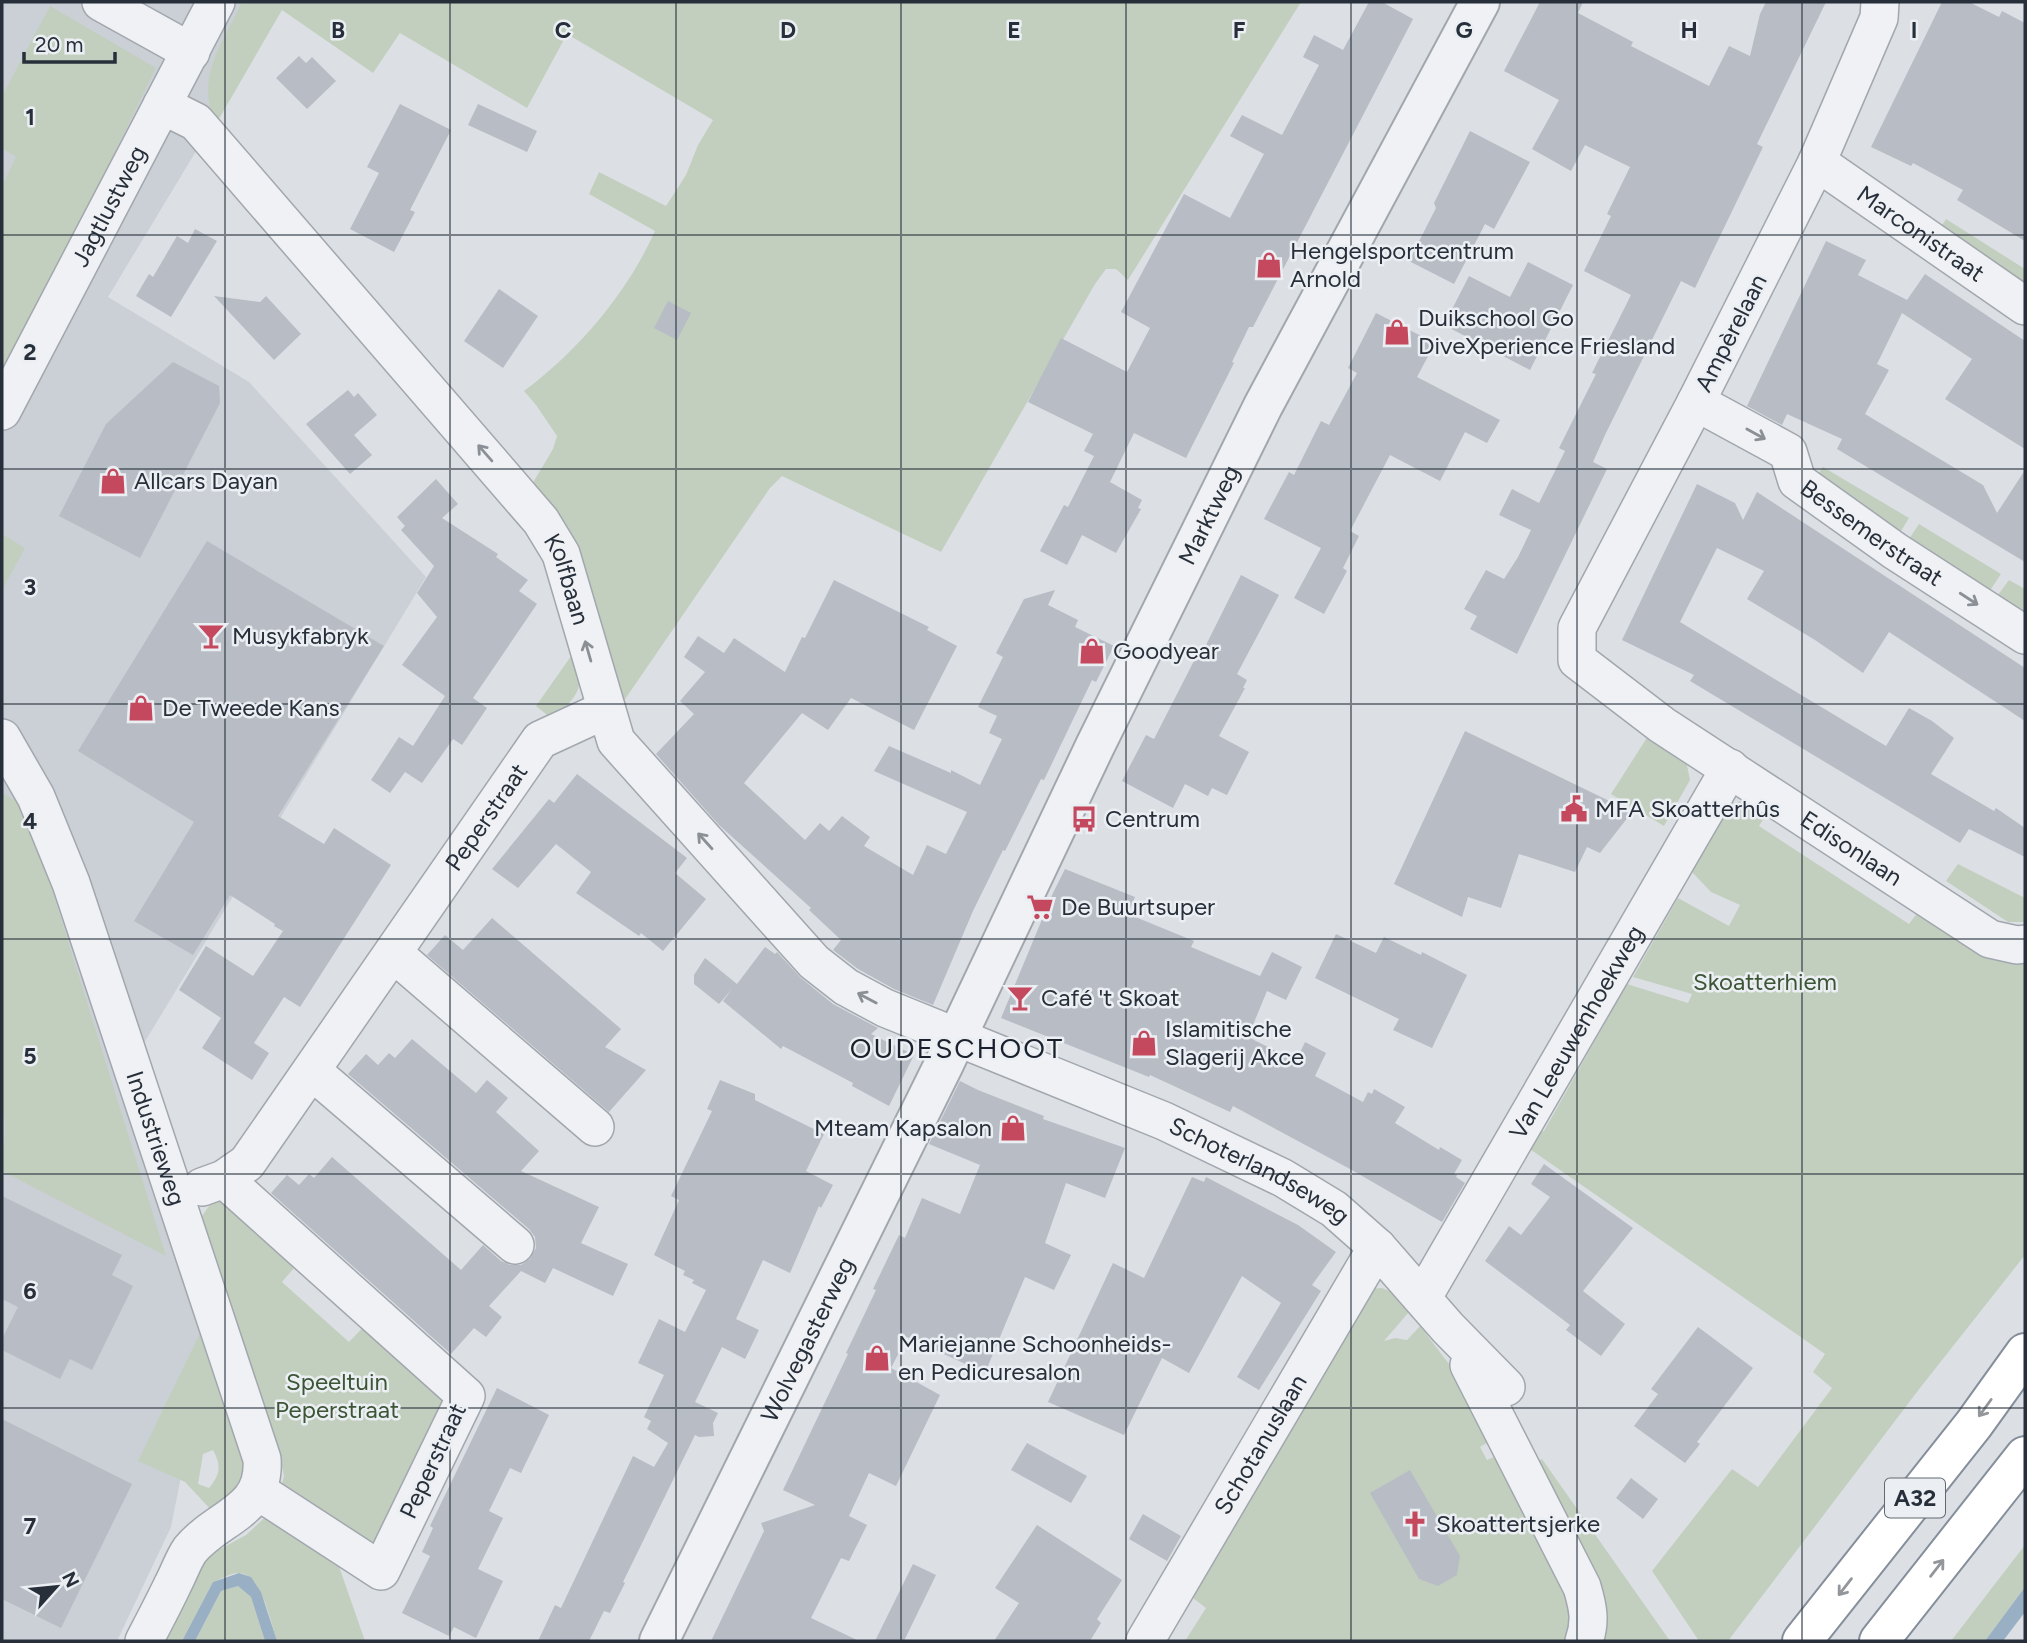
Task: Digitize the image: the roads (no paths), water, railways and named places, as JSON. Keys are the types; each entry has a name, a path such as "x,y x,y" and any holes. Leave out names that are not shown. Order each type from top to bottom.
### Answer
{"highway":[{"name":"A32","path":"1802,1641 1974,1424 2025,1353"},
{"name":"A32","path":"1880,1641 2025,1456"}],"street":[{"path":"101,2 191,52"},
{"name":"Jagtlustweg","path":"2,411 216,2"},
{"name":"Marktweg","path":"957,1037 1095,746 1257,418 1480,2"},
{"name":"Ampèrelaan","path":"1577,660 1577,628 1696,402 1817,162 1879,19 1880,2"},
{"name":"Kolfbaan","path":"162,105 197,122 541,521 561,554 615,741 814,962 846,987 885,1008 957,1037"},
{"name":"Marconistraat","path":"1817,162 2025,306"},
{"name":"Bessemerstraat","path":"1696,402 1788,452 1797,481 1895,551 2025,635"},
{"name":"Edisonlaan","path":"1577,660 1662,725 1990,939 2017,945 2025,944"},
{"name":"Peperstraat","path":"175,1196 224,1179 247,1163 540,740 605,710"},
{"name":"Industrieweg","path":"2,738 36,797 71,883 262,1459 263,1476 258,1491"},
{"name":"Van Leeuwenhoekweg","path":"1423,1297 1730,768"},
{"path":"393,953 595,1127"},
{"name":"Schoterlandseweg","path":"957,1037 1164,1121 1283,1178 1334,1209 1377,1247 1448,1328 1506,1387"},
{"name":"Wolvegasterweg","path":"659,1641 957,1037"},
{"path":"312,1070 515,1245"},
{"name":"Peperstraat","path":"224,1179 466,1396 381,1572 258,1491"},
{"name":"Schotanuslaan","path":"1145,1641 1377,1247"},
{"path":"1448,1328 1485,1393 1582,1587 1588,1607 1589,1625 1584,1641"},
{"path":"144,1641 189,1552 213,1528 234,1516 258,1491"}],"water":[{"path":"239,1573 251,1577 261,1592 277,1641 265,1641 251,1597 238,1586 221,1591 195,1641 182,1641 213,1582"},
{"path":"2025,1587 2025,1612 2003,1641 1985,1641"}],"place":[{"name":"Hengelsportcentrum Arnold","path":"1269,265"},
{"name":"Duikschool Go DiveXperience Friesland","path":"1397,332"},
{"name":"Allcars Dayan","path":"113,481"},
{"name":"Musykfabryk","path":"211,636"},
{"name":"Goodyear","path":"1092,651"},
{"name":"De Tweede Kans","path":"141,708"},
{"name":"MFA Skoatterhûs","path":"1574,809"},
{"name":"Centrum","path":"1084,819"},
{"name":"De Buurtsuper","path":"1040,907"},
{"name":"Café 't Skoat","path":"1020,998"},
{"name":"Islamitische Slagerij Akce","path":"1144,1043"},
{"name":"Mteam Kapsalon","path":"1013,1128"},
{"name":"Mariejanne Schoonheids- en Pedicuresalon","path":"877,1358"},
{"name":"Skoattertsjerke","path":"1415,1524"}],"district":[{"name":"OUDESCHOOT","path":"957,1048"}],"park label":[{"name":"Skoatterhiem","path":"1765,982"},
{"name":"Speeltuin Peperstraat","path":"337,1396"}]}
